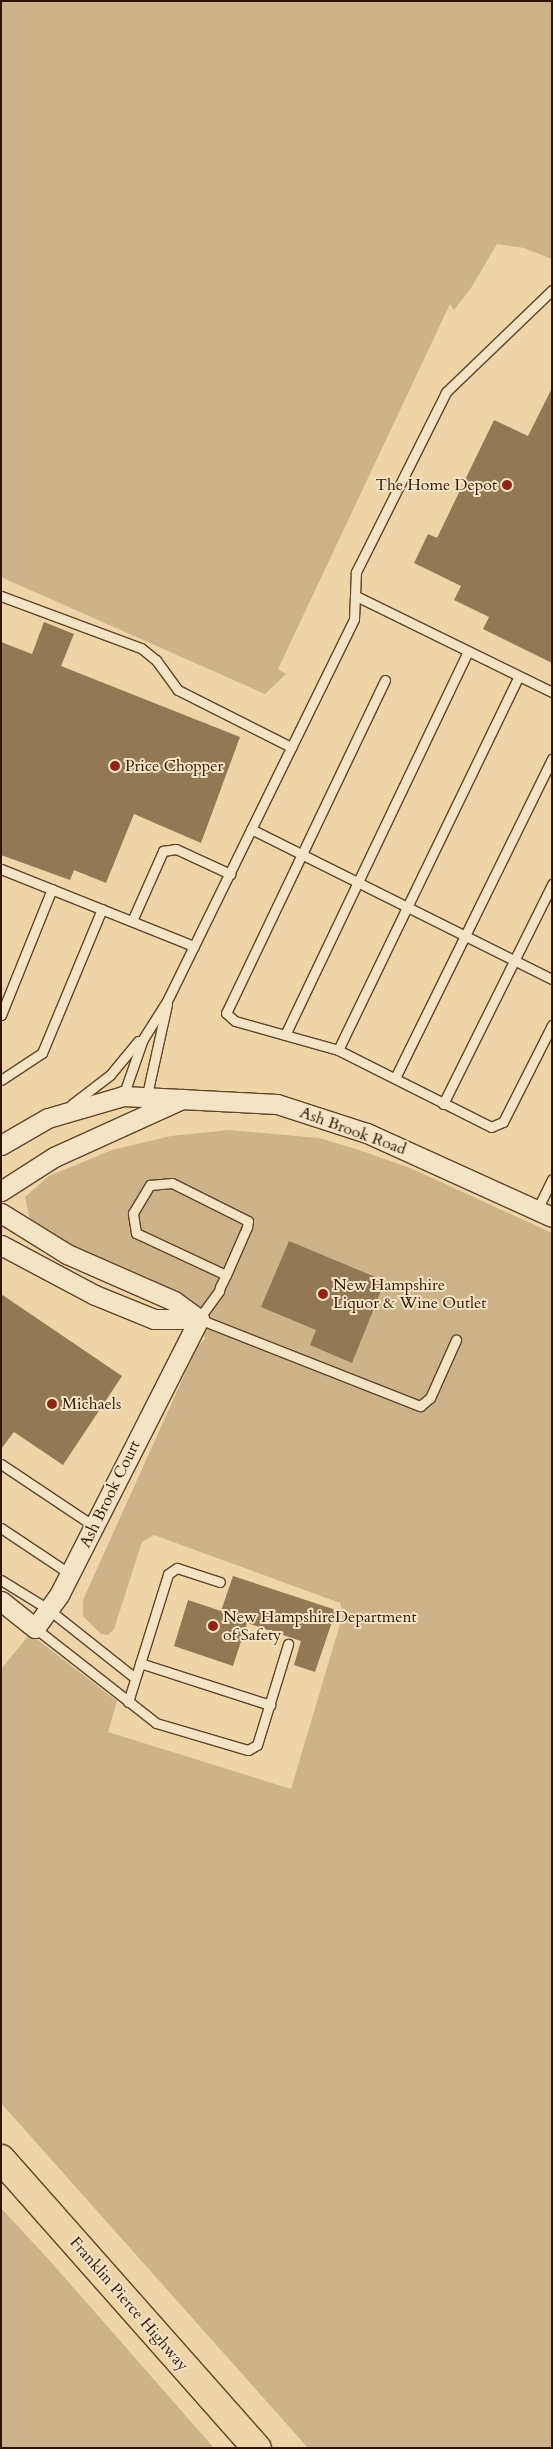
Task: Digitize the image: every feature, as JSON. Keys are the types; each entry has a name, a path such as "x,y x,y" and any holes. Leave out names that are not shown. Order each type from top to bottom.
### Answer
{"highway":[{"name":"Franklin Pierce Highway","path":"1,2159 257,2448"}],"street":[{"name":"Ash Brook Road","path":"1,1145 48,1118 122,1096 277,1104 330,1118 544,1214"},
{"path":"1,1192 54,1157 138,1121 183,1098"},
{"path":"1,1213 67,1254 174,1301 199,1319"},
{"path":"1,1246 96,1296 154,1319 199,1319"},
{"name":"Ash Brook Court","path":"35,1628 70,1574 199,1319"},
{"path":"1,1601 35,1628"}],"lane":[{"path":"48,1118 99,1084 148,1030 167,1002 354,619 356,572 450,384 552,290"},
{"path":"1,596 141,648 156,660 178,690 291,747"},
{"path":"356,596 552,692"},
{"path":"285,1035 468,652"},
{"path":"338,1050 519,676"},
{"path":"385,680 227,1005 226,1013 235,1021 338,1050 443,1104 498,1127 552,1025"},
{"path":"395,1078 552,759"},
{"path":"251,830 552,979"},
{"path":"132,921 163,851 176,849 230,874"},
{"path":"1,869 194,946"},
{"path":"443,1104 552,884"},
{"path":"1,1015 52,889"},
{"path":"1,1080 42,1054 102,909"},
{"path":"138,1121 146,1096 167,1002"},
{"path":"122,1096 148,1030"},
{"path":"544,1214 552,1180"},
{"path":"226,1275 136,1233 133,1213 150,1185 172,1183 246,1218 247,1228 226,1275 199,1319 420,1406 430,1398 456,1340"},
{"path":"1,1464 94,1526"},
{"path":"1,1528 70,1574"},
{"path":"128,1702 172,1570 177,1568 220,1582"},
{"path":"1,1580 48,1610 135,1678"},
{"path":"35,1628 128,1702 163,1726 248,1750 257,1745 288,1644"},
{"path":"140,1663 270,1705"}],"shaded area":[{"path":"1,1 552,1 552,259 524,248 497,244 471,288 454,310 450,304 278,669 286,674 265,694 1,577"},
{"path":"229,1130 319,1138 356,1149 410,1168 552,1233 552,2448 308,2448 1,2103 1,1669 30,1634 117,1701 108,1732 291,1789 343,1614 340,1603 154,1535 142,1542 114,1629 108,1635 101,1634 83,1616 83,1600 197,1347 205,1339 199,1319 176,1290 138,1277 57,1239 30,1221 25,1197 49,1176 112,1150 171,1136"},
{"path":"1,2208 51,2262 214,2448 1,2448"}],"building":[{"name":"The Home Depot","path":"552,388 552,663 483,629 489,617 454,600 461,586 414,563 428,534 437,538 494,420 528,436"},
{"name":"Price Chopper","path":"44,622 74,634 61,666 240,737 201,843 134,814 106,883 74,870 70,880 1,855 1,642 32,654"},
{"name":"New Hampshire Liquor & Wine Outlet","path":"289,1241 385,1281 352,1363 310,1345 316,1330 261,1307"},
{"name":"Michaels","path":"1,1294 122,1376 63,1465 14,1432 1,1449"},
{"name":"New HampshireDepartment of Safety","path":"233,1576 336,1610 315,1672 294,1665 301,1641 247,1623 233,1666 174,1646 188,1600 221,1611"}],"place":[{"name":"The Home Depot","path":"507,485"},
{"name":"Price Chopper","path":"115,766"},
{"name":"New Hampshire Liquor & Wine Outlet","path":"323,1294"},
{"name":"Michaels","path":"52,1404"},
{"name":"New HampshireDepartment of Safety","path":"213,1626"}]}
